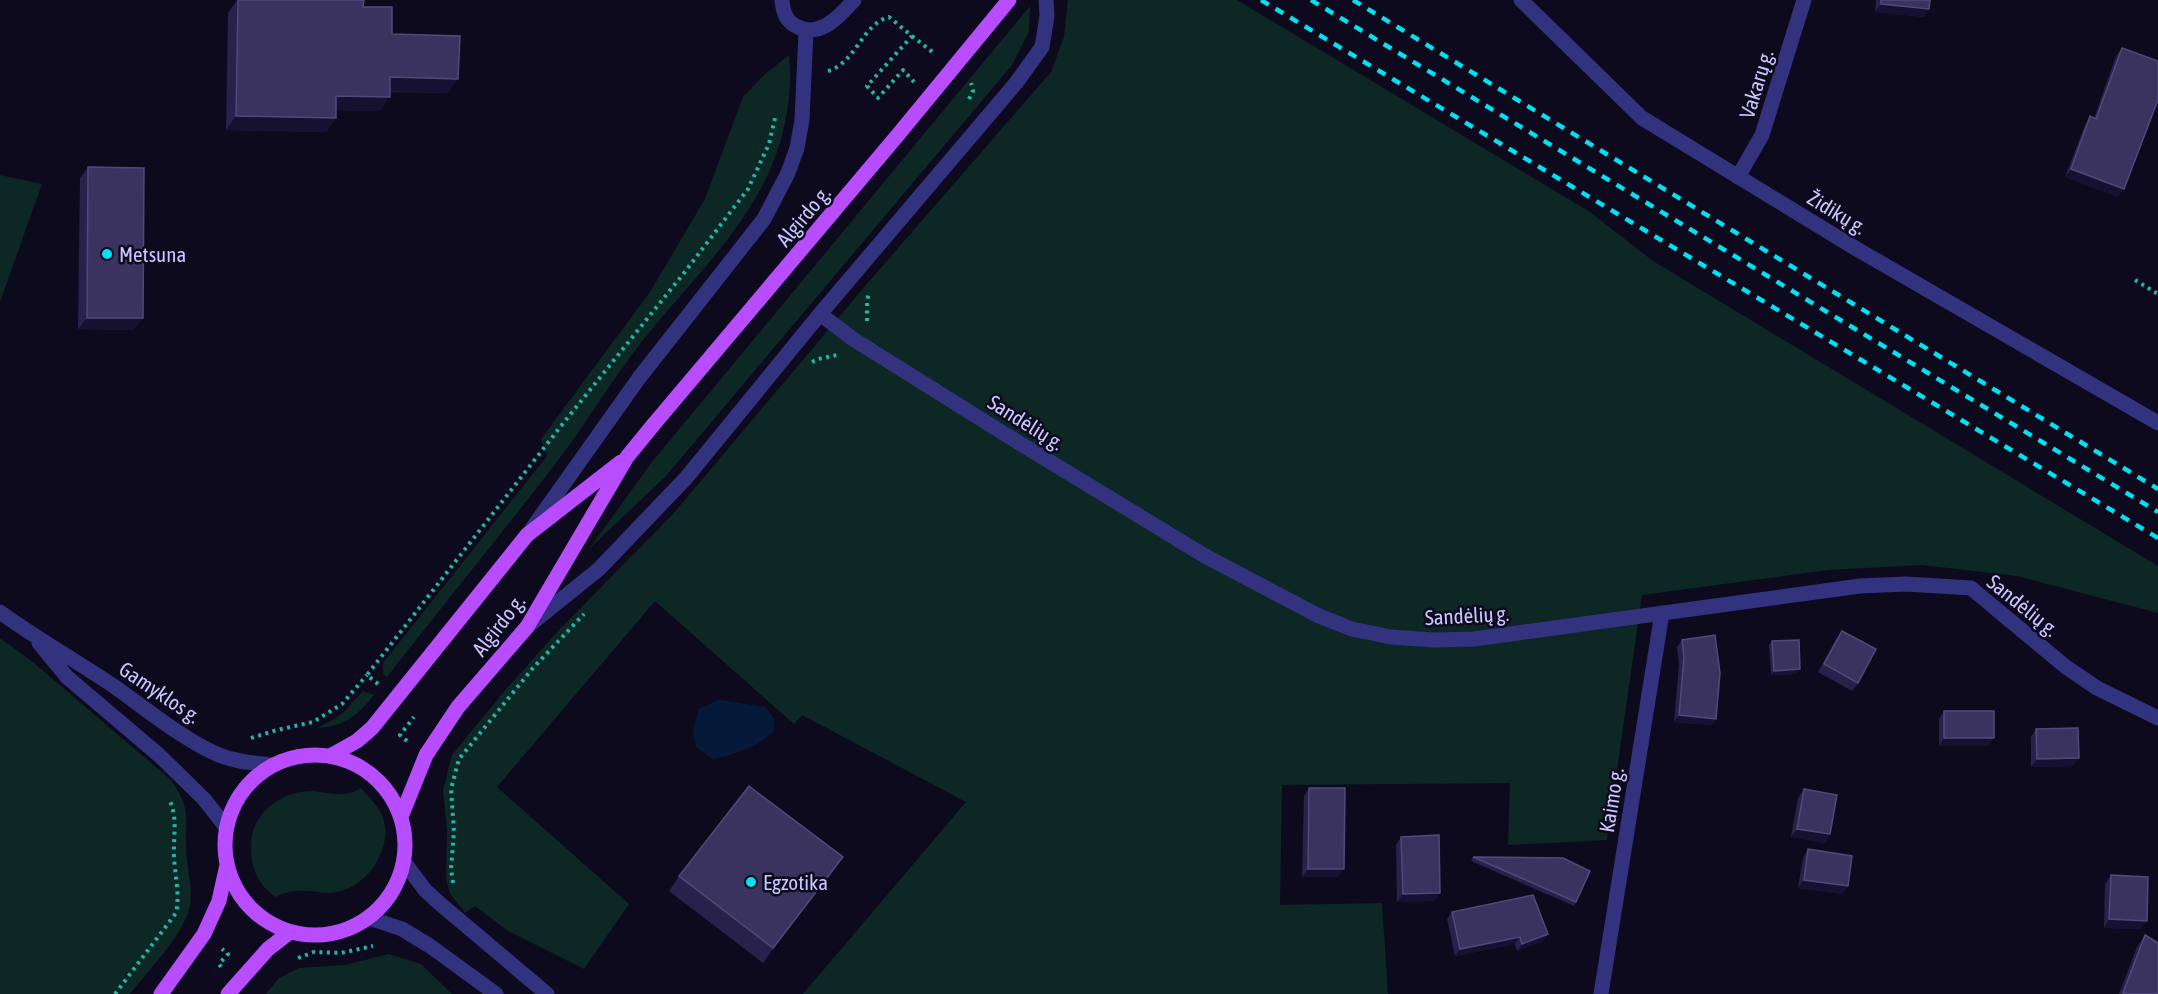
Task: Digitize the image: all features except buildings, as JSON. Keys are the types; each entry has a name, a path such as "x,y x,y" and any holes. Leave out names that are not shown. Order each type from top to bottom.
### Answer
{"main road":[{"name":"Algirdo g.","path":"401,817 426,754 458,707 527,627 627,457 1009,0"},
{"name":"Algirdo g.","path":"330,756 357,741 372,728 527,535 627,457"},
{"name":"Algirdo g.","path":"310,755 330,756 354,763 374,777 390,795 401,817 405,840 404,862 392,893 369,918 344,931 317,935 290,932 268,922 249,907 235,888 227,866 226,827 232,808 242,791 272,765 291,758 310,755"},
{"name":"Algirdo g.","path":"161,994 204,934 219,901 227,866"},
{"path":"228,994 268,950 290,932"}],"street":[{"path":"782,0 785,17 792,24 806,31 820,29 843,13 854,0"},
{"path":"527,627 599,569 686,478 820,314 1016,83 1042,47 1047,16 1046,0"},
{"name":"Židikų g.","path":"1521,0 1642,118 1865,254 2158,423"},
{"name":"Vakarų g.","path":"1738,177 1762,135 1804,0"},
{"path":"527,535 639,378 764,219 788,173 797,148 802,120 806,31"},
{"name":"Sandėlių g.","path":"820,314 853,339 1205,556 1319,616 1352,629 1412,639 1474,639 1860,586 1906,584 1971,588 2066,667 2097,688 2158,718"},
{"name":"Gamyklos g.","path":"0,612 81,664 197,744 219,755 240,761 272,765"},
{"name":"Kaimo g.","path":"1601,994 1662,614"},
{"name":"Gamyklos g.","path":"31,634 67,677 160,756 204,799 226,827"},
{"path":"404,862 425,890 438,902 547,994"},
{"path":"369,918 402,929 430,946 496,994"}],"path":[{"path":"904,44 867,86 878,98 903,70 914,83"},
{"path":"2134,280 2158,294"},
{"path":"289,961 314,952 341,953 379,946"}],"green space":[{"path":"1068,0 1237,0 1590,212 1653,261 2158,566 2158,613 2017,576 1922,565 1828,570 1642,595 1607,840 1508,845 1510,783 1282,785 1280,905 1382,903 1388,994 803,994 966,802 802,715 794,724 655,601 497,787 629,904 584,969 508,931 475,906 465,913 450,894 446,879 447,831 443,790 452,755 557,632 673,514 866,285 1051,72 1064,37"},
{"path":"1030,6 1029,32 1012,65 666,476 589,549 652,462"},
{"path":"789,55 789,101 783,131 774,160 756,198 726,242 640,344 553,467 387,677 383,674 383,663 547,456 541,439 650,292 705,199 743,97 764,75"},
{"path":"0,175 42,184 0,302"},
{"path":"0,638 34,663 171,780 184,805 186,853 191,891 190,906 173,940 130,994 0,994"},
{"path":"363,691 374,695 355,715 335,725 317,728 343,713"},
{"path":"361,788 381,813 385,824 383,847 373,868 365,877 347,889 328,893 294,891 275,897 259,880 252,861 252,834 262,814 279,800 300,792 342,794"},
{"path":"389,954 421,964 452,994 266,994 279,978 299,968 345,965"}],"water":[{"path":"719,700 765,707 774,718 774,731 746,750 713,759 696,747 693,730 699,709"}],"railway":[{"path":"1261,0 2158,538"},
{"path":"1311,0 2158,512"},
{"path":"1353,0 2158,489"}],"place":[{"name":"Metsuna","path":"107,254"},
{"name":"Egzotika","path":"751,882"}]}
